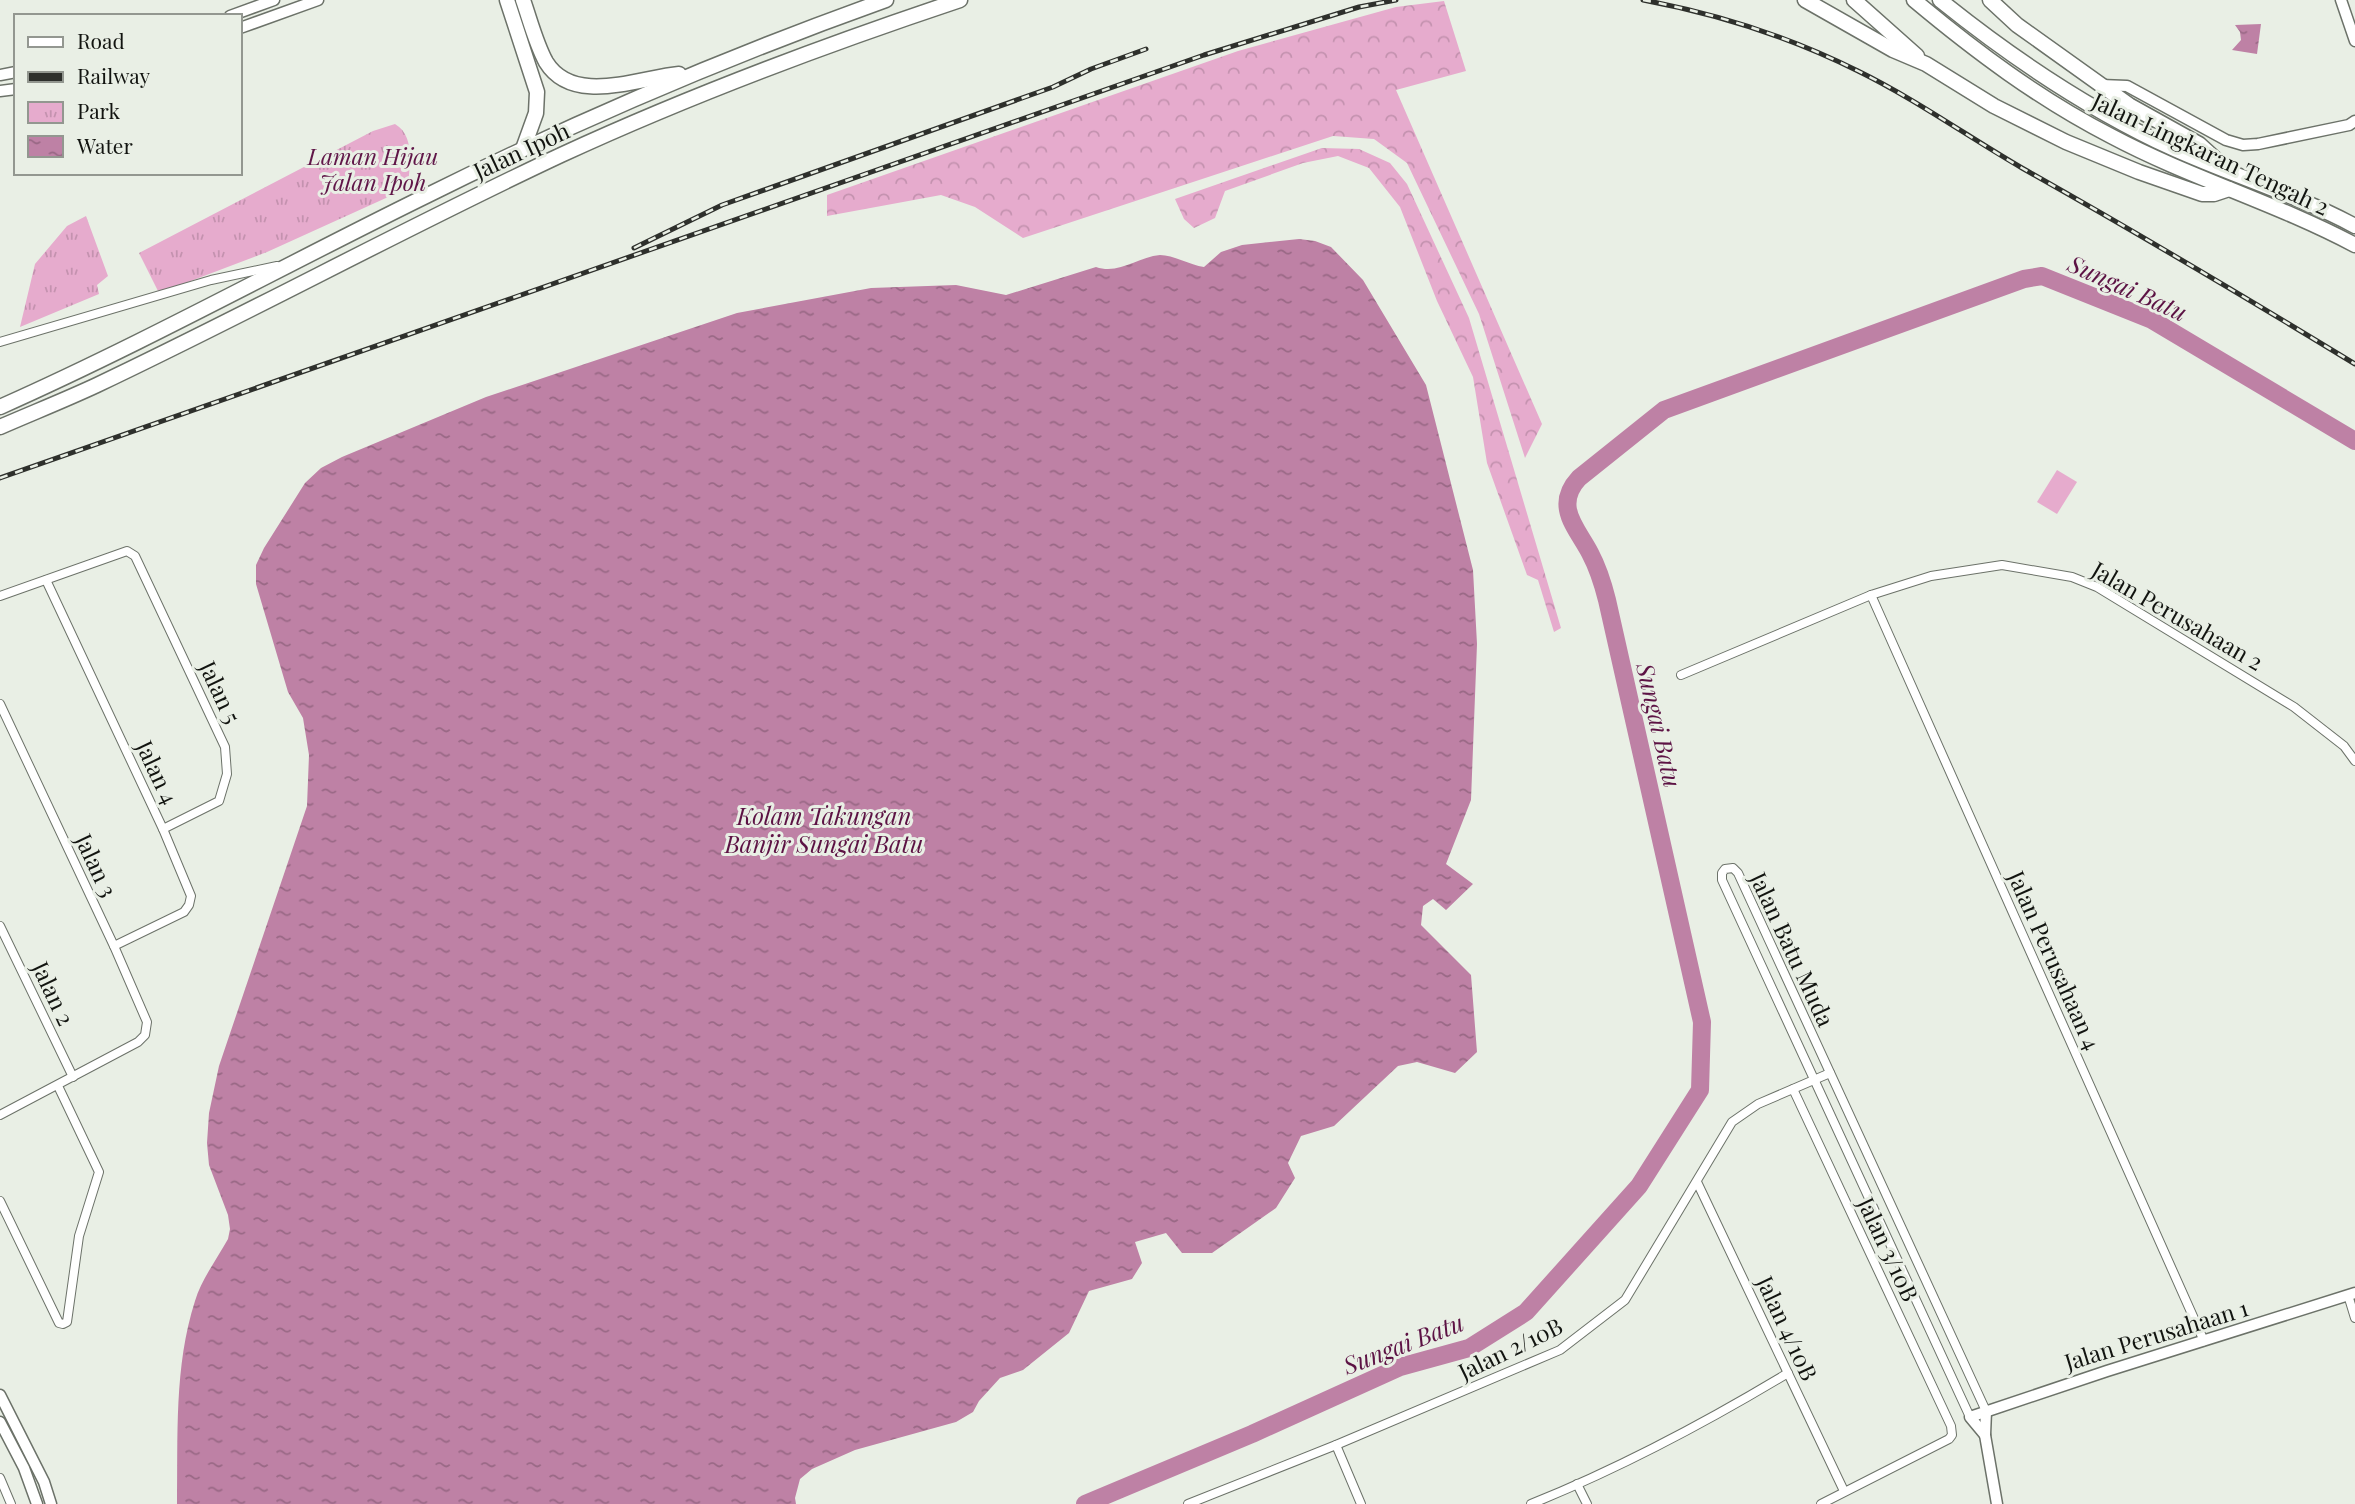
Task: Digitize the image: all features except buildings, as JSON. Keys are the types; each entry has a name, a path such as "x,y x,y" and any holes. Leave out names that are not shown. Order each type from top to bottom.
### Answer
{"highway":[{"path":"507,0 537,92 536,113 523,149"},
{"path":"523,0 545,60 555,74 568,81 607,87 653,76 693,72"},
{"name":"Jalan Ipoh","path":"0,407 125,349 523,149 693,72 886,0"},
{"name":"Jalan Ipoh","path":"0,427 96,386 402,231 562,155 733,82 960,0"},
{"path":"1805,0 1893,50 1926,64 1994,106 2066,142 2202,194 2214,194 2229,188"},
{"path":"1854,0 1926,64"},
{"name":"Jalan Lingkaran Tengah 2","path":"1914,0 1987,59 2048,100 2111,136 2199,177 2316,225 2355,245"},
{"name":"Jalan Lingkaran Tengah 2","path":"1940,0 1996,44 2071,94 2117,120 2171,147 2355,226"},
{"path":"1990,0 2017,25 2101,85 2154,121 2199,144 2232,172"}],"street":[{"path":"236,14 274,0"},
{"path":"242,27 318,0"},
{"path":"2341,0 2355,41"},
{"path":"2101,85 2127,86 2226,140 2243,145 2270,142 2349,125 2355,121"},
{"path":"0,342 211,280 296,263"},
{"name":"Jalan 5","path":"46,580 127,551 135,556 225,747 227,774 219,801 163,829"},
{"name":"Jalan Perusahaan 2","path":"1681,676 1871,595 1931,576 1990,566 2013,567 2083,580 2294,707 2344,746 2355,761"},
{"path":"0,596 46,580"},
{"name":"Jalan 4","path":"46,580 163,829 191,896 190,905 184,912 114,946"},
{"name":"Jalan Perusahaan 4","path":"1871,595 2204,1341"},
{"name":"Jalan 3","path":"0,704 147,1022 145,1035 138,1042 73,1077"},
{"name":"Jalan Batu Muda","path":"1970,1417 1722,880 1722,873 1726,869 1733,869 1738,873 1986,1411"},
{"name":"Jalan 2","path":"0,926 73,1077"},
{"name":"Jalan 2/10B","path":"1188,1504 1560,1350 1625,1300 1732,1122 1758,1104 1830,1073"},
{"path":"0,1115 73,1077"},
{"path":"0,1201 59,1323 63,1324 66,1322 79,1236 99,1172 58,1086"},
{"name":"Jalan 3/10B","path":"1793,1089 1951,1426 1952,1435 1949,1439 1844,1491"},
{"name":"Jalan 4/10B","path":"1697,1182 1844,1491"},
{"path":"2351,1294 2355,1318"},
{"name":"Jalan Perusahaan 1","path":"1970,1417 2351,1294"},
{"path":"1531,1504 1657,1447 1724,1412 1788,1373"},
{"path":"0,1395 44,1482 51,1504"},
{"path":"1986,1411 1985,1435 1997,1504"},
{"path":"1970,1417 1985,1435"},
{"path":"0,1422 24,1468 37,1504"},
{"path":"1336,1445 1361,1504"},
{"path":"0,1478 11,1504"},
{"path":"1577,1484 1587,1504"},
{"path":"1821,1504 1844,1491"}],"green space":[{"path":"1444,1 1466,71 1396,90 1542,424 1525,458 1479,314 1407,163 1374,139 1333,136 1023,238 975,207 941,195 827,216 827,195 1238,51 1396,7"},
{"name":"Laman Hijau Jalan Ipoh","path":"395,124 402,129 409,144 408,188 267,252 159,293 139,253 373,131"},
{"path":"1322,148 1359,149 1390,163 1407,184 1469,318 1561,628 1554,632 1538,580 1527,575 1487,463 1473,377 1437,301 1400,207 1369,168 1338,156 1303,163 1225,191 1215,218 1194,228 1184,219 1175,199"},
{"path":"86,216 108,276 97,285 99,294 20,327 35,264 67,226"},
{"path":"2057,470 2077,482 2057,514 2037,502"}],"water":[{"path":"2261,24 2257,54 2232,50 2241,40 2235,25"},
{"name":"Kolam Takungan Banjir Sungai Batu","path":"1299,239 1331,247 1363,280 1426,385 1473,570 1477,644 1471,800 1446,864 1473,884 1446,910 1433,899 1423,906 1421,925 1471,975 1477,1052 1455,1073 1417,1062 1398,1066 1334,1126 1301,1136 1288,1163 1295,1178 1276,1208 1212,1253 1182,1253 1166,1233 1135,1242 1142,1263 1132,1279 1089,1291 1069,1333 1023,1370 1000,1378 979,1401 973,1412 956,1422 855,1450 812,1469 800,1479 796,1504 177,1504 178,1402 183,1351 198,1293 228,1239 230,1229 228,1215 209,1165 209,1113 219,1066 307,806 309,755 303,718 288,692 256,584 256,565 264,548 305,483 321,468 342,457 486,397 737,313 871,288 956,285 1006,295 1096,267 1112,269 1152,256 1170,257 1204,267 1221,252 1242,245"}],"waterway":[{"name":"Sungai Batu","path":"1085,1504 1252,1434 1400,1367 1469,1348 1526,1312 1639,1186 1700,1090 1702,1022 1607,600 1595,564 1574,526 1568,507 1571,488 1579,478 1664,410 2024,279 2042,276 2152,320 2355,441"}],"railway":[{"path":"0,478 1204,55 1359,7 1396,0"},
{"path":"1643,0 1699,12 1753,28 1858,71 1900,93 2355,364"},
{"path":"634,248 722,205 1053,87 1091,69 1146,49"}]}
